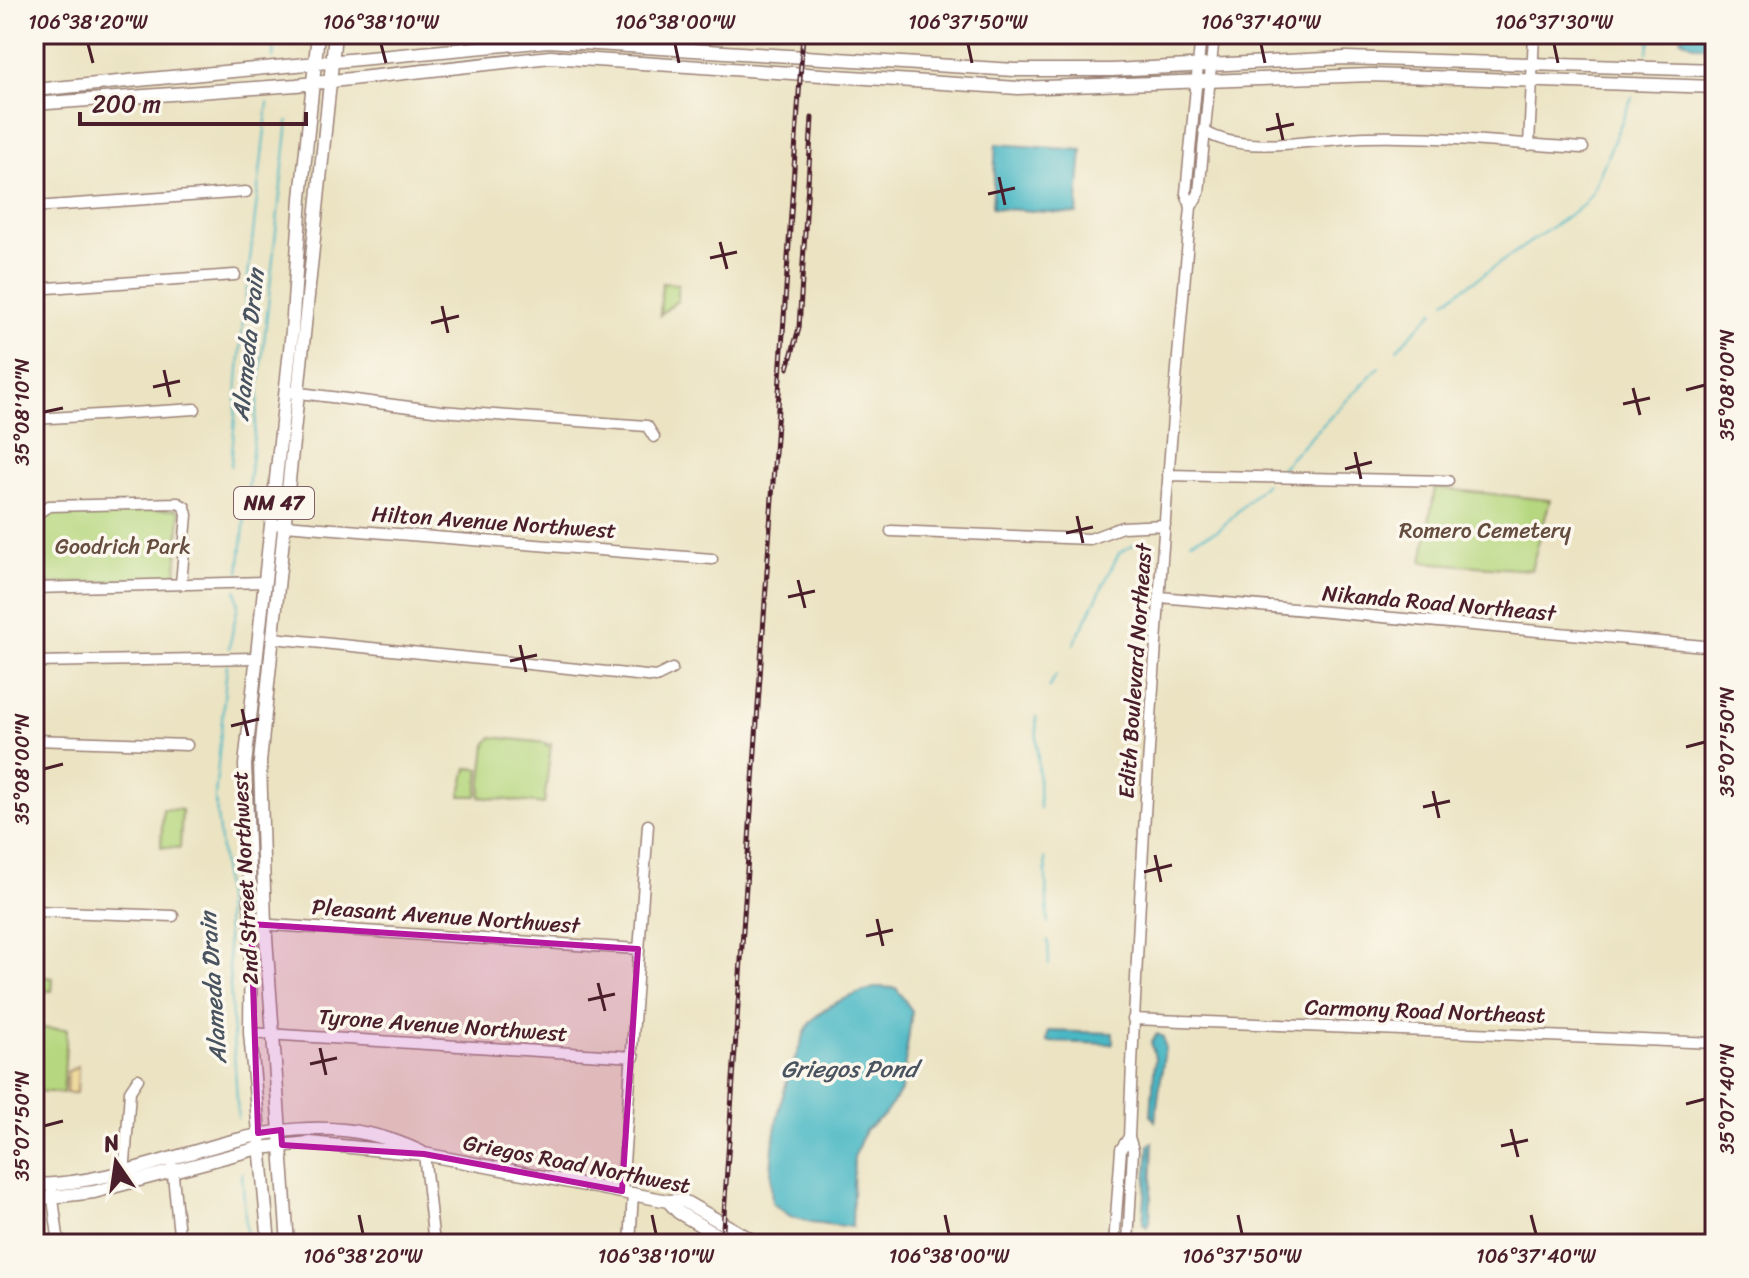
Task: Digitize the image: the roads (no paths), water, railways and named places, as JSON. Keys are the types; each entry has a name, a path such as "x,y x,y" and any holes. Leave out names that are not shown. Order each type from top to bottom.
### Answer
{"main road":[{"name":"2nd Street Northwest","path":"288,1244 265,924 260,762 273,638 285,391 318,34"},
{"name":"2nd Street Northwest","path":"269,1244 250,1033 251,924 245,765 265,582 278,525 299,392 335,34"},
{"path":"34,90 548,41 1024,71 1346,58 1715,70"},
{"path":"34,104 313,83 550,57 1018,88 1324,75 1715,87"},
{"name":"Griegos Road Northwest","path":"34,1199 56,1198 124,1177 171,1156 281,1130 370,1135 401,1142 424,1154"},
{"name":"Griegos Road Northwest","path":"34,1185 173,1170 259,1148 334,1145 424,1154 668,1201 682,1200 759,1244"},
{"path":"668,1201 678,1212 732,1244"}],"street":[{"name":"Edith Boulevard Northeast","path":"1201,34 1204,65"},
{"name":"Edith Boulevard Northeast","path":"1128,1244 1133,1150 1129,1137 1133,1019 1168,475 1191,207 1186,193 1204,65 1214,34"},
{"path":"1529,145 1534,34"},
{"name":"Edith Boulevard Northeast","path":"1191,207 1199,193 1204,131 1202,82"},
{"path":"1204,131 1222,141 1305,145 1367,137 1583,148"},
{"path":"34,207 246,192"},
{"path":"34,289 235,275"},
{"path":"285,391 441,411 647,426 654,437"},
{"path":"34,419 195,409"},
{"path":"1168,475 1448,481"},
{"path":"34,529 36,514 49,506 172,502 185,507 181,584"},
{"name":"Hilton Avenue Northwest","path":"278,525 712,559"},
{"path":"891,531 1090,539 1122,527 1165,525"},
{"path":"34,588 265,582"},
{"name":"Nikanda Road Northeast","path":"1160,597 1715,647"},
{"path":"273,638 656,677 672,669"},
{"path":"34,662 255,658"},
{"path":"34,740 187,745"},
{"path":"630,1244 627,1192 638,949 648,825"},
{"path":"34,911 173,916"},
{"name":"Pleasant Avenue Northwest","path":"251,924 638,949"},
{"name":"Carmony Road Northeast","path":"1133,1019 1715,1043"},
{"name":"Tyrone Avenue Northwest","path":"250,1033 634,1057"},
{"path":"124,1177 130,1091 138,1079"},
{"name":"Edith Boulevard Northeast","path":"1114,1244 1121,1149 1129,1137"},
{"path":"424,1154 434,1244"},
{"path":"171,1156 180,1244"},
{"path":"49,1185 56,1198 59,1244"},
{"path":"1129,1230 1137,1244"}],"water":[{"path":"1682,34 1715,34 1715,47 1695,46 1681,39"},
{"path":"996,144 1082,150 1077,214 992,208"},
{"name":"Griegos Pond","path":"877,987 896,988 912,1011 901,1091 884,1115 865,1130 854,1157 852,1227 790,1216 772,1203 771,1183 773,1145 791,1069 807,1028 817,1015 841,1000"},
{"path":"1048,1031 1113,1033 1113,1044 1047,1042"},
{"path":"1157,1034 1163,1037 1165,1048 1155,1121 1151,1116 1155,1058 1151,1042"},
{"path":"1153,1142 1150,1221 1147,1227 1143,1223 1149,1145"}],"waterway":[{"path":"273,58 275,34"},
{"path":"1647,53 1652,34"},
{"path":"1445,301 1582,206 1592,193 1632,97"},
{"path":"231,466 243,321 268,103"},
{"name":"Alameda Drain","path":"239,572 288,121"},
{"path":"1397,349 1434,311"},
{"path":"1281,468 1379,367"},
{"path":"1191,541 1219,530 1266,483"},
{"path":"1074,644 1119,553 1137,543"},
{"name":"Alameda Drain","path":"229,648 238,605 236,590"},
{"name":"Alameda Drain","path":"227,665 215,797 223,868 238,1118"},
{"path":"1049,687 1056,675"},
{"path":"1036,716 1040,809"},
{"path":"1045,858 1048,923"},
{"path":"1048,940 1049,964"},
{"name":"Alameda Drain","path":"242,1172 247,1244"}],"railway":[{"path":"722,1244 803,34"},
{"path":"788,368 799,328 812,118"}],"park label":[{"name":"Romero Cemetery","path":"1485,530"},
{"name":"Goodrich Park","path":"123,546"}]}
